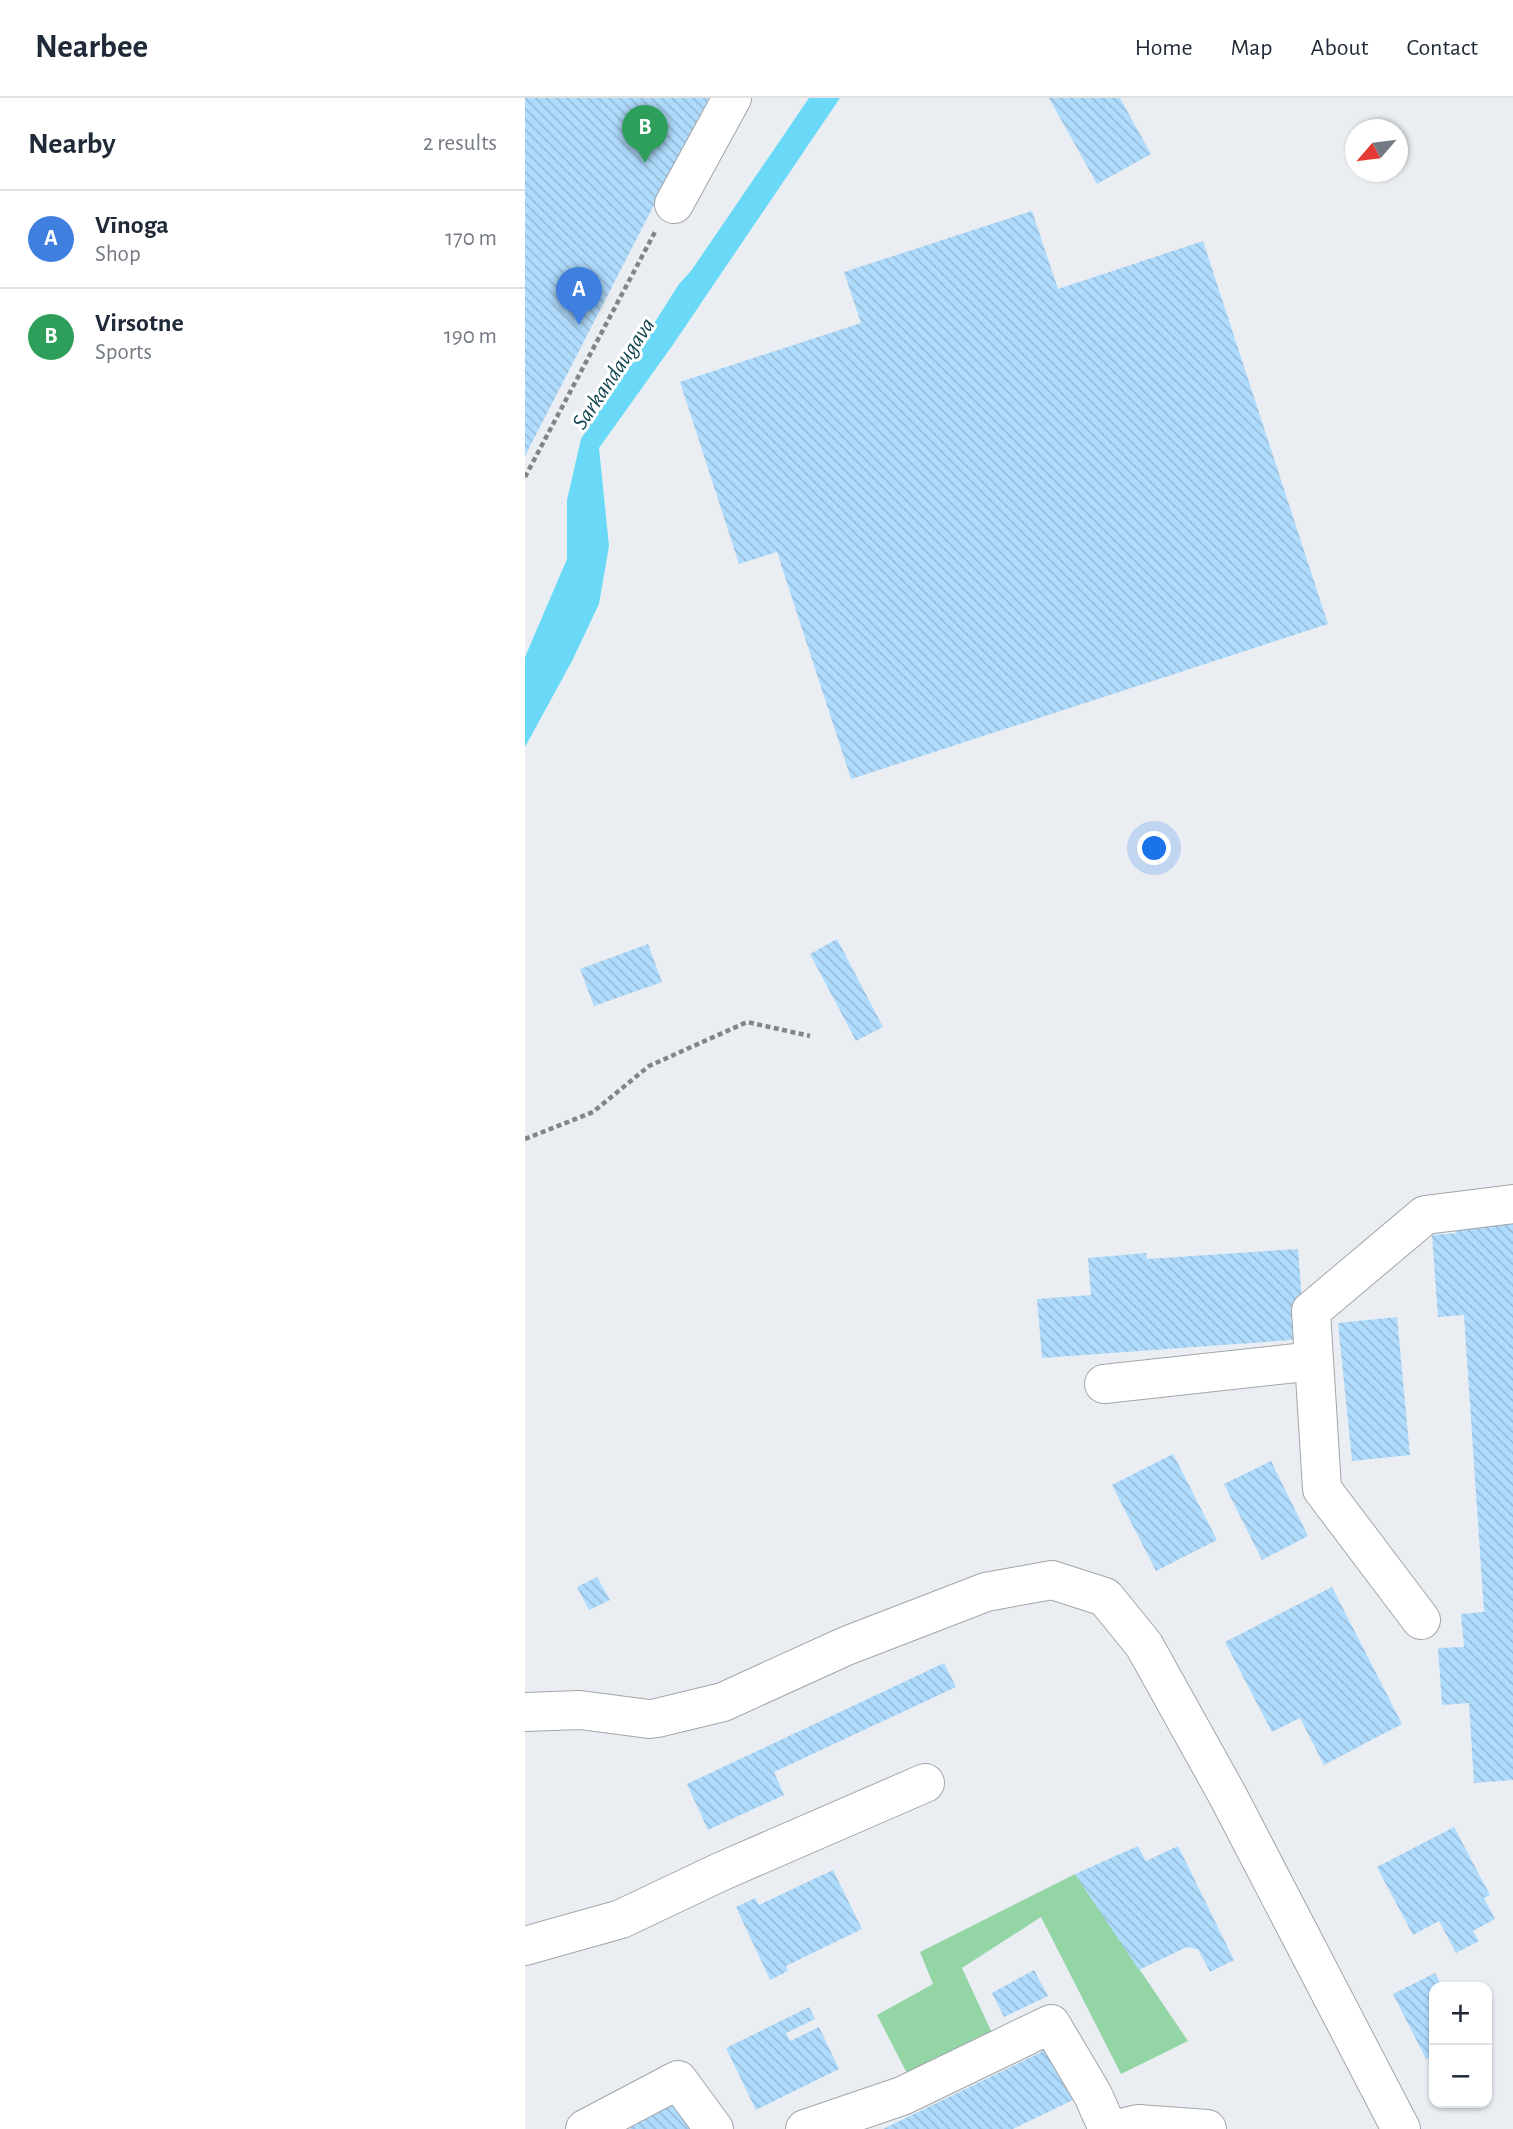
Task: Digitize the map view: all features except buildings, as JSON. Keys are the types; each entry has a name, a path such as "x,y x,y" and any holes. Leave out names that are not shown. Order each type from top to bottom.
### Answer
{"lane":[{"path":"674,204 732,98"},
{"path":"1420,1620 1322,1489 1311,1311 1425,1215 1513,1204"},
{"path":"1104,1384 1314,1361"},
{"path":"525,1712 580,1710 657,1718 723,1702 846,1646 986,1592 1052,1580 1105,1597 1144,1645 1401,2129"},
{"path":"525,1946 621,1919 720,1872 925,1783"},
{"path":"805,2129 902,2096 1051,2024 1093,2095 1108,2129"},
{"path":"585,2129 678,2080 714,2129"},
{"path":"1117,2129 1138,2124 1207,2129"}],"path":[{"path":"525,477 649,240 674,204"},
{"path":"525,1139 593,1112 649,1066 747,1022 810,1036"}],"green space":[{"path":"1075,1874 1188,2041 1121,2074 1041,1917 962,1968 992,2033 910,2079 877,2015 933,1984 920,1952"}],"water":[{"path":"809,98 840,98 672,346 599,448 609,546 599,604 572,661 525,747 525,657 567,559 567,500 581,439 679,284 691,271"}],"place":[{"name":"Virsotne","path":"645,163"},
{"name":"Vīnoga","path":"579,325"}],"water label":[{"name":"Sarkandaugava","path":"614,374"}]}
